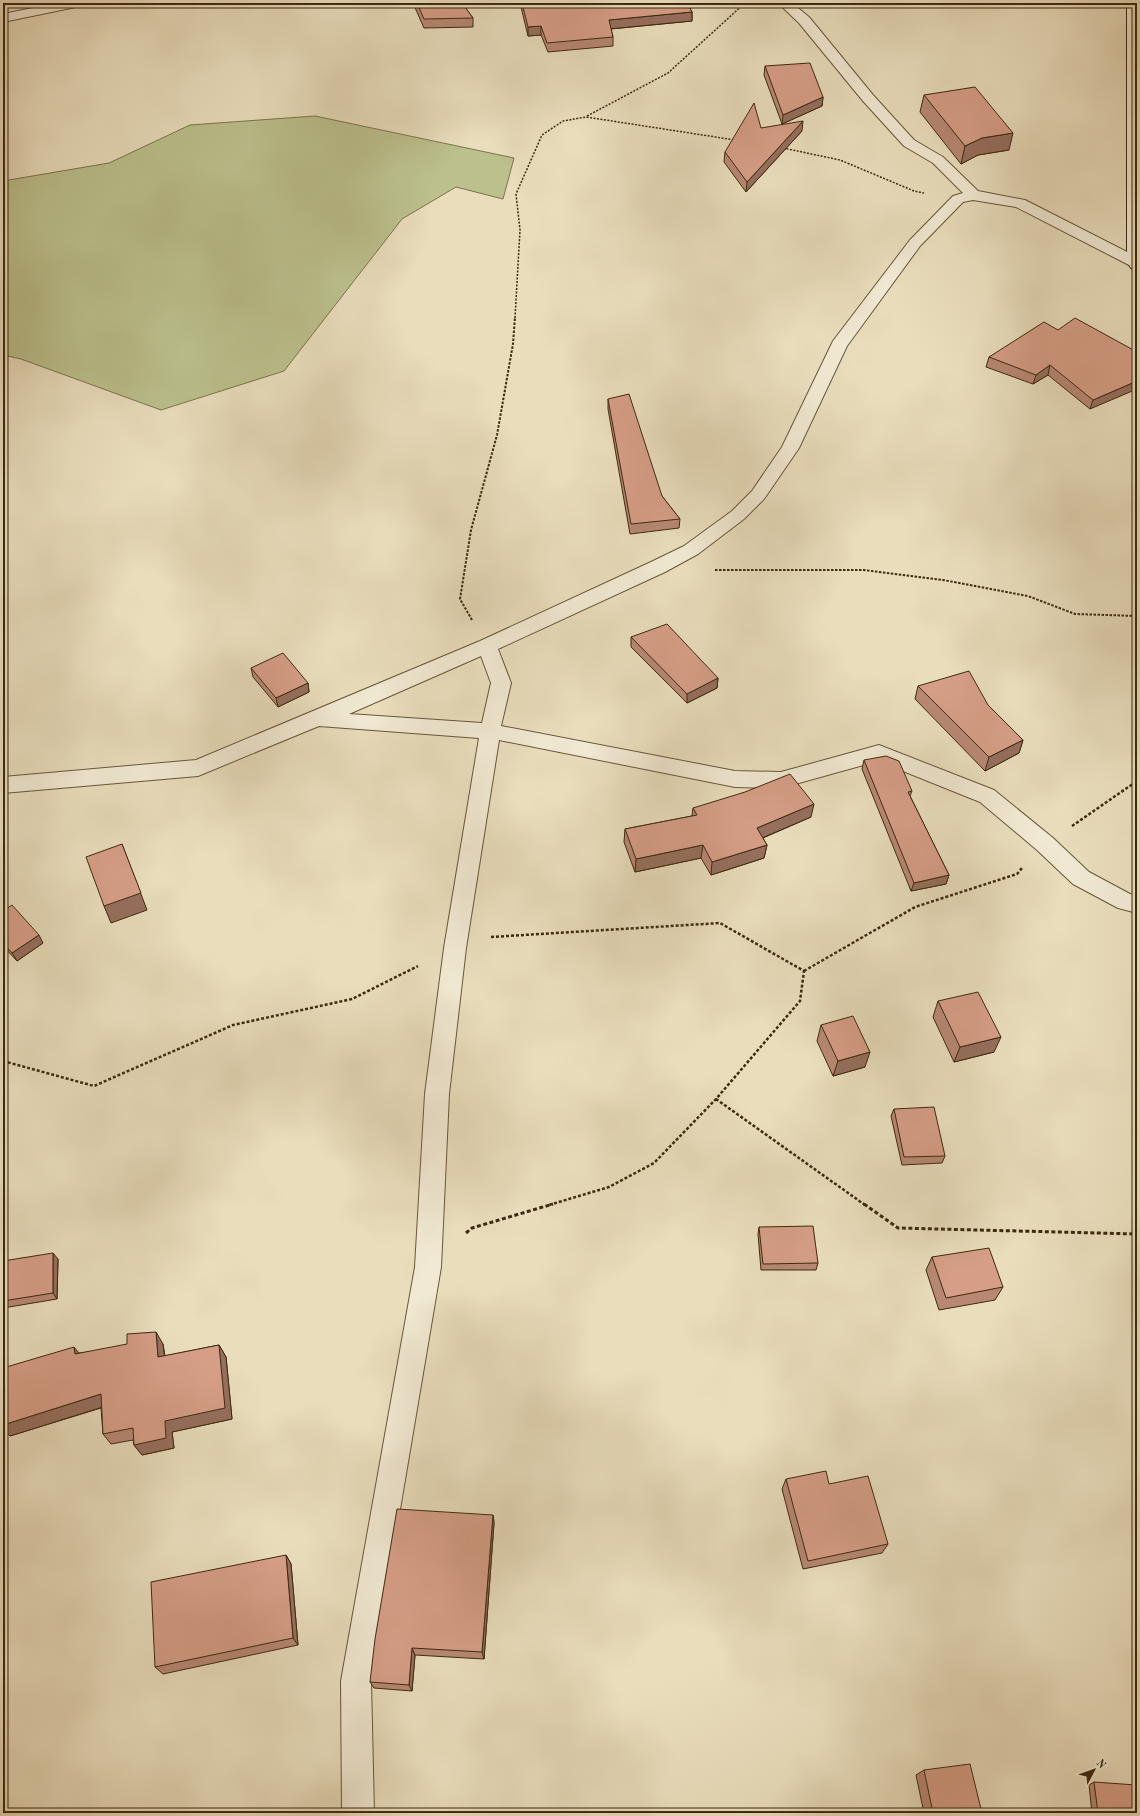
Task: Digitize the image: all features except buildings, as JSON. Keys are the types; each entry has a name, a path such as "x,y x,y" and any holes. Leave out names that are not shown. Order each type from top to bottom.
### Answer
{"street":[{"path":"3,18 76,3"},
{"path":"784,3 804,20 868,98 909,143 938,160 966,197 1020,203 1136,264 1133,3"},
{"path":"3,786 198,768 487,646 658,567 691,550 738,516 758,495 790,448 839,345 915,243 966,197"},
{"path":"358,1813 356,1681 428,1266 437,1094 454,948 490,731 501,683 487,646"},
{"path":"317,719 490,731 735,779 781,780 879,753 987,796 1045,844 1081,878 1126,902 1137,904"}],"path":[{"path":"487,646 460,599 471,530 497,435 513,344 520,230 516,194 542,135 563,121 586,117 668,73 746,3"},
{"path":"586,117 741,141"},
{"path":"779,147 840,160 914,191 966,197"},
{"path":"712,570 864,570 943,580 1028,596 1075,614 1137,616"},
{"path":"804,971 915,907 1016,874 1045,844 1137,781"},
{"path":"3,1061 94,1086 233,1025 352,999 454,948 481,938 720,923 804,971"},
{"path":"428,1266 472,1228 609,1187 654,1163 716,1099 800,1001 804,971"},
{"path":"716,1099 898,1228 1137,1234"}],"green space":[{"path":"315,116 514,158 503,199 456,187 402,219 284,371 161,410 21,359 3,355 3,181 109,163 190,125"}]}
